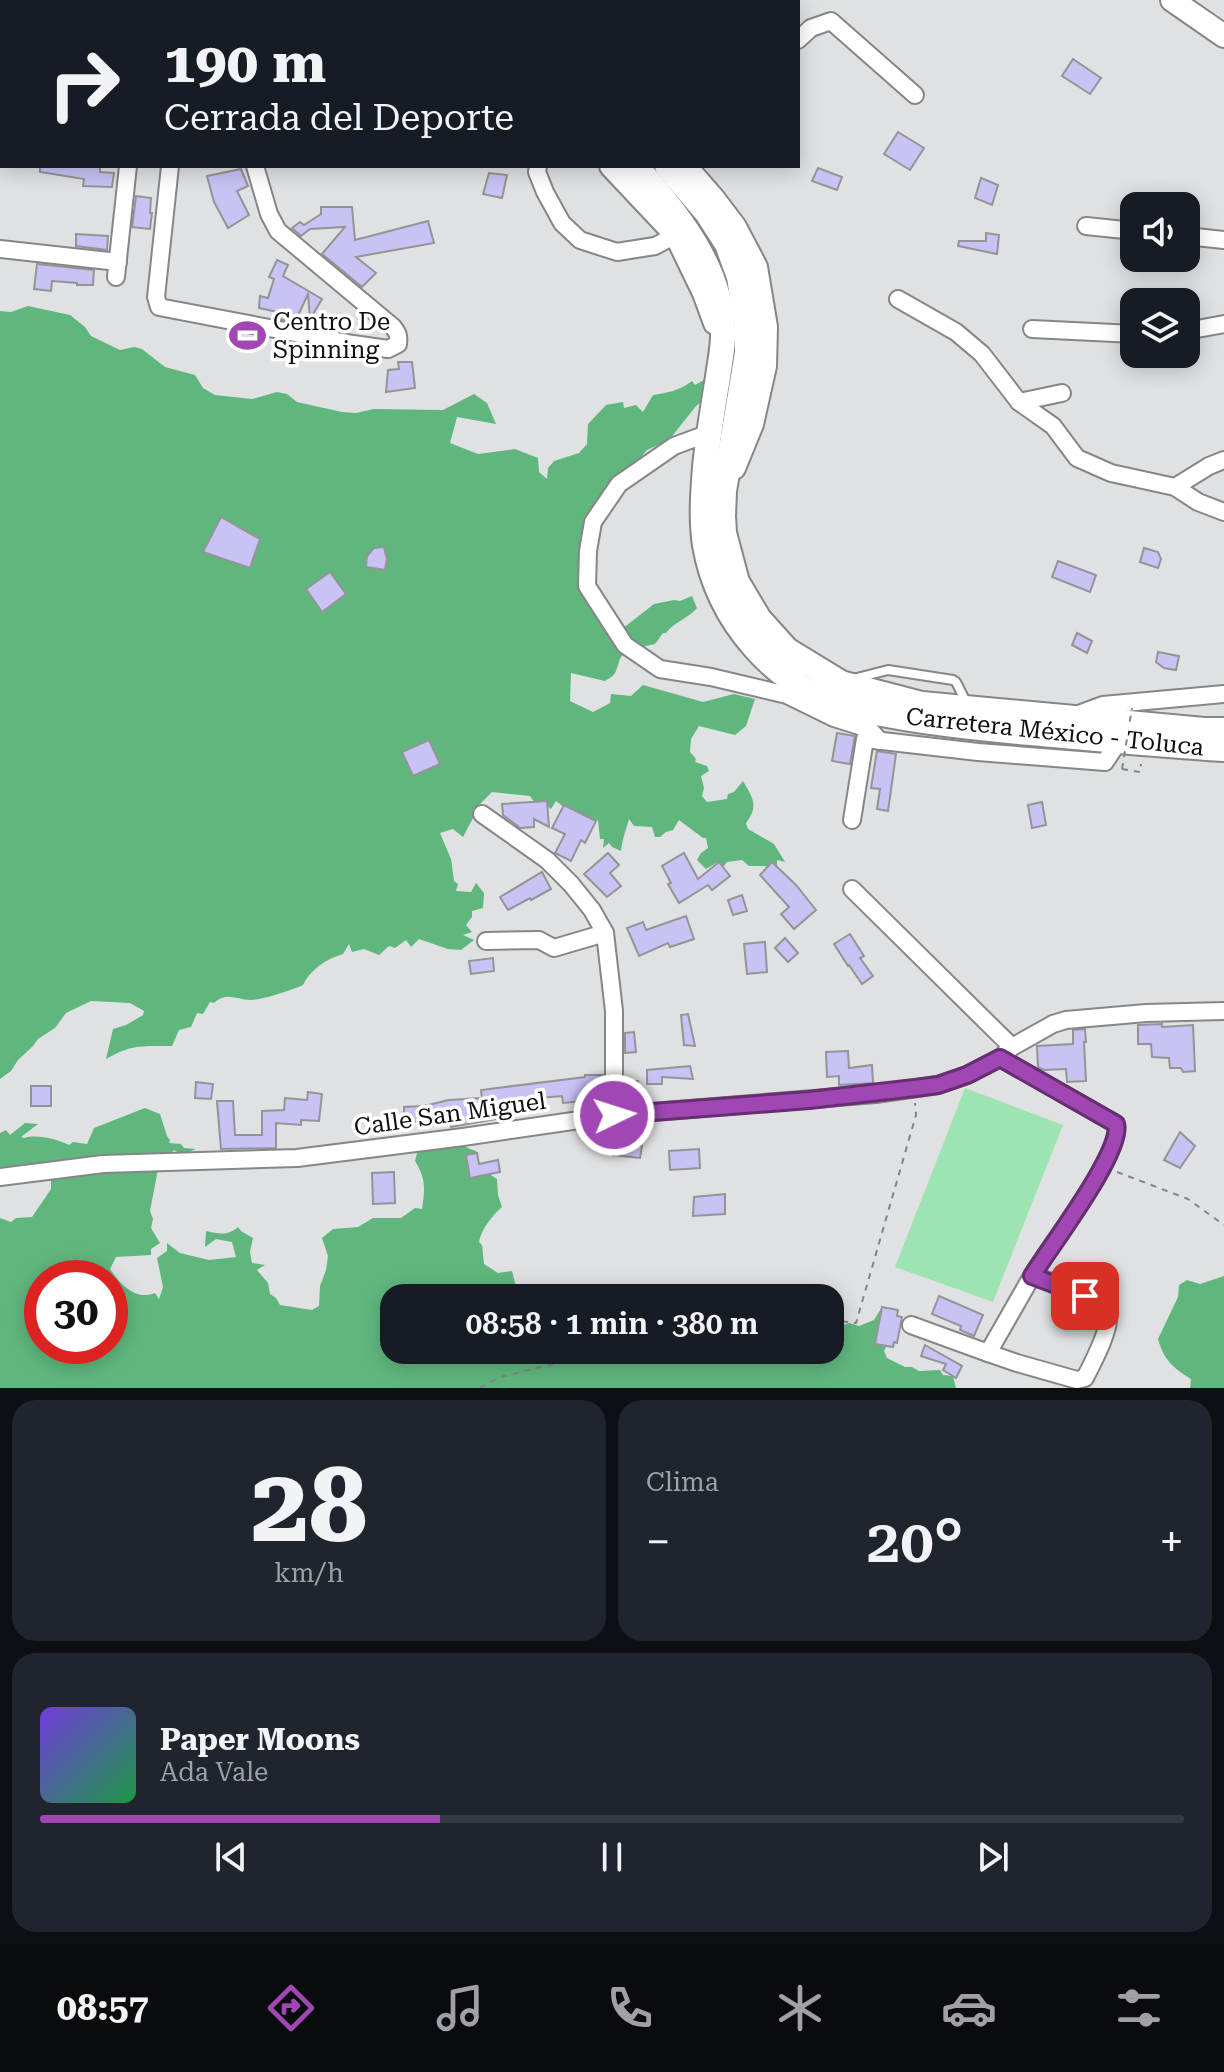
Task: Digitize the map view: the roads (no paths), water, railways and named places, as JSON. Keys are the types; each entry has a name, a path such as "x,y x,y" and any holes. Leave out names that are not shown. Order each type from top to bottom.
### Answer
{"main road":[{"name":"Carretera México - Toluca","path":"638,168 686,228 716,291 722,342 702,501 705,545 713,579 723,602 736,623 777,671 802,687 849,708 947,726 1224,749"},
{"name":"Carretera México - Toluca","path":"669,168 707,213 727,244 739,277 747,327 747,353 724,491 724,533 737,582 751,607 787,650 841,683 922,704 1224,730"}],"street":[{"path":"1172,0 1224,36"},
{"path":"800,35 831,21 915,95"},
{"path":"0,249 117,269 128,168"},
{"path":"170,168 156,297 159,307 340,342 394,348 399,338 393,327 278,231 269,214 256,168"},
{"path":"538,168 545,192 562,223 580,240 617,252 655,246 676,235"},
{"path":"613,168 676,235 704,293 722,342"},
{"path":"687,168 735,227 756,267 766,327 765,366 752,424 724,491"},
{"path":"1086,226 1120,230"},
{"path":"1200,237 1224,240"},
{"path":"898,299 956,332 982,354 1019,402 1053,426 1077,458 1111,473 1175,487 1198,502 1224,512"},
{"path":"1200,328 1224,324"},
{"path":"1032,329 1120,333"},
{"path":"1019,402 1062,393"},
{"path":"709,433 674,446 619,484 593,522 587,586 625,645 660,669 787,695 834,718 869,729 873,740 852,820"},
{"path":"1175,487 1224,460"},
{"path":"1073,716 1103,705 1224,694"},
{"path":"873,740 1105,762 1119,741"},
{"path":"482,814 547,860 585,901 605,933 614,1011 614,1115"},
{"path":"852,889 1006,1052 1116,1124 1118,1130 1104,1167 1032,1276 988,1353"},
{"path":"486,941 539,940 554,948 605,933"},
{"name":"Calle San Miguel","path":"0,1177 103,1164 297,1158 614,1115 809,1100 938,1085 967,1075 1053,1024 1066,1020 1146,1013 1224,1011"},
{"path":"911,1325 1017,1363 1077,1380 1085,1378 1108,1326 1104,1306 1032,1276"}],"place":[{"name":"Centro De Spinning","path":"247,336"}]}
